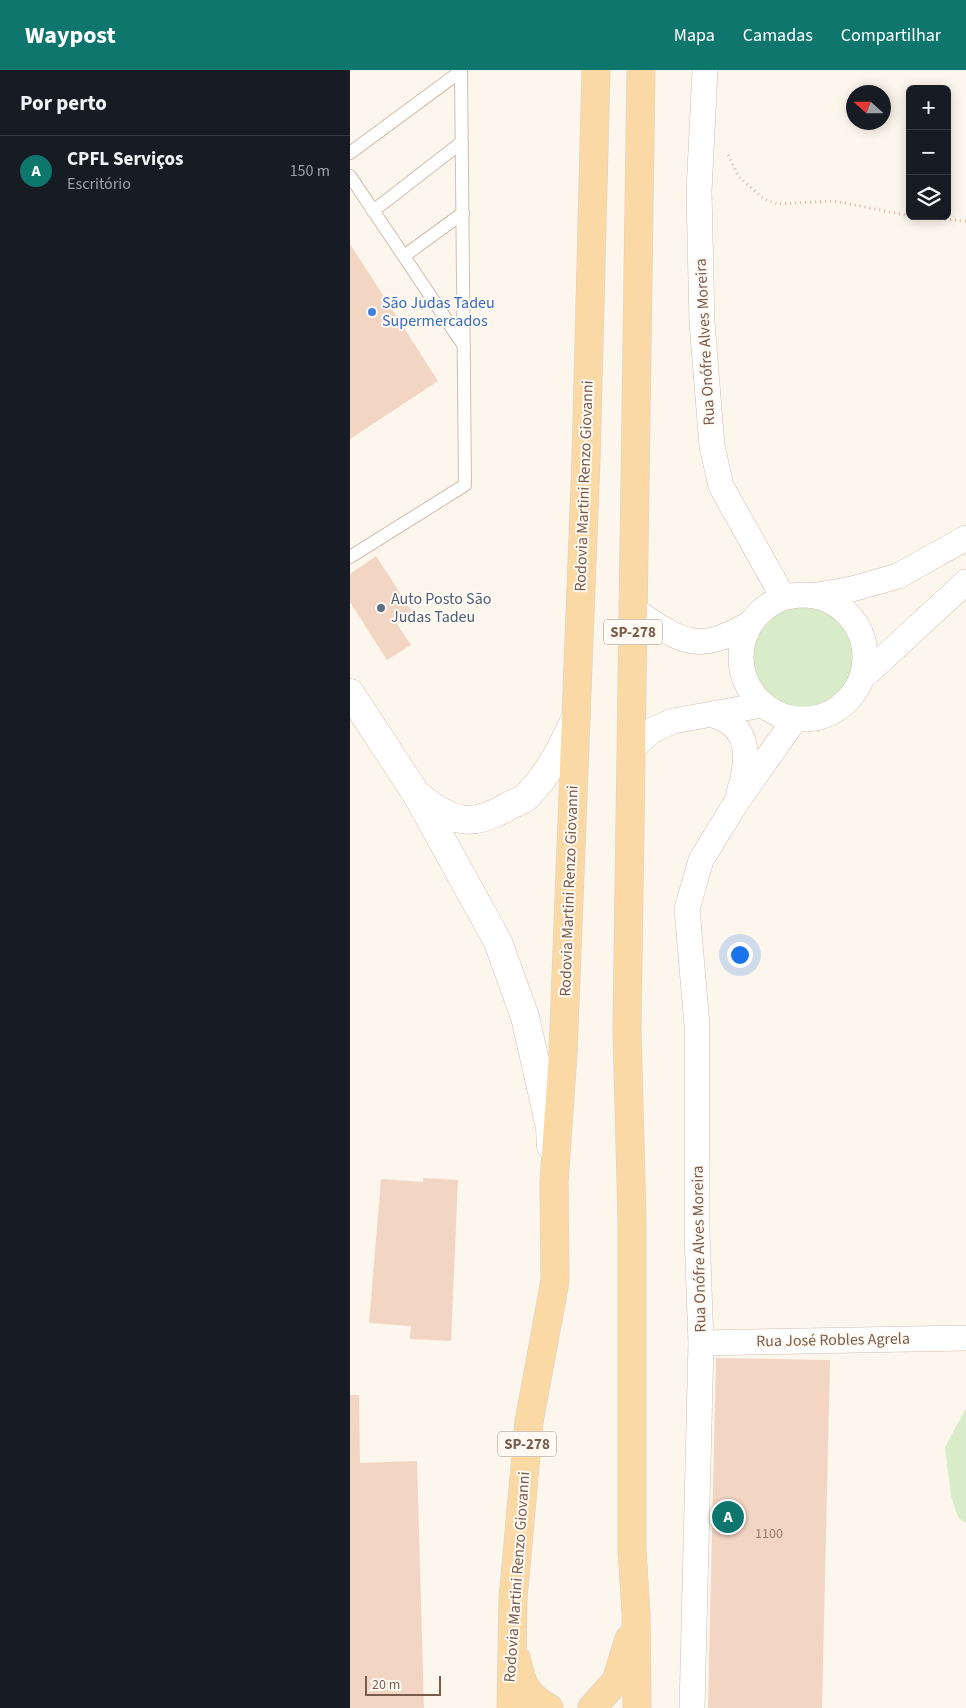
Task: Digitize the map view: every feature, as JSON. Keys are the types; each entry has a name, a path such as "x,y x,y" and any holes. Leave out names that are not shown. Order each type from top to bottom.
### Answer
{"main road":[{"name":"Rodovia Martini Renzo Giovanni","path":"511,1708 510,1688 514,1647 513,1599 529,1422 555,1281 554,1182 563,1054 586,459 596,70"},
{"name":"SP-278","path":"637,1708 636,1614 632,1550 632,1221 627,1029 642,70"},
{"path":"592,1708 616,1681 636,1614"},
{"path":"514,1647 522,1684 537,1701 549,1708"}],"street":[{"name":"Rua Onófre Alves Moreira","path":"705,70 700,131 699,192 702,323 712,446 721,486 782,598"},
{"path":"634,610 668,634 692,641 707,642 726,638 750,624 764,608 782,598 806,594 818,595 852,589 898,576 966,538"},
{"path":"736,803 803,727 843,706 966,582"},
{"path":"818,595 837,604 847,613 863,636 866,657 862,687"},
{"path":"750,624 743,641 741,658 743,675 751,691 762,705 772,712 803,727"},
{"path":"350,693 417,794 498,942 525,1016 550,1128 554,1182"},
{"path":"632,749 660,726 692,716 762,705"},
{"path":"713,714 729,722 743,738 745,770 736,803"},
{"path":"417,794 438,813 466,822 496,813 529,795 557,759 576,718"},
{"name":"Rua Onófre Alves Moreira","path":"692,1708 701,1343 697,1233 696,1025 688,909 692,884 701,860 736,803"},
{"name":"Rua José Robles Agrela","path":"701,1343 966,1338"}],"lane":[{"path":"350,557 466,485 461,71"},
{"path":"350,153 461,71"},
{"path":"373,211 462,142"},
{"path":"350,176 464,346"},
{"path":"404,256 463,213"}],"path":[{"path":"700,131 711,134 721,144 739,177 764,199 777,204 834,201 906,215"},
{"path":"951,220 966,221"},
{"path":"803,727 854,710 862,687"}],"green space":[{"path":"803,605 823,609 840,620 851,637 855,657 851,677 840,694 823,705 803,709 783,705 766,694 755,677 751,657 755,637 766,620 783,609"},
{"path":"966,1408 966,1523 958,1517 951,1496 945,1447"}],"building":[{"name":"São Judas Tadeu Supermercados","path":"350,244 438,381 350,439"},
{"name":"Auto Posto São Judas Tadeu","path":"376,556 413,613 397,624 411,645 387,660 350,602 350,574"},
{"path":"423,1178 458,1180 451,1341 410,1339 411,1326 369,1323 381,1179 423,1182"},
{"path":"716,1358 830,1360 822,1708 708,1708"},
{"path":"350,1395 359,1395 360,1463 417,1461 424,1708 350,1708"}],"place":[{"name":"São Judas Tadeu Supermercados","path":"372,312"},
{"name":"Auto Posto São Judas Tadeu","path":"381,608"},
{"name":"CPFL Serviços","path":"728,1517"}]}
